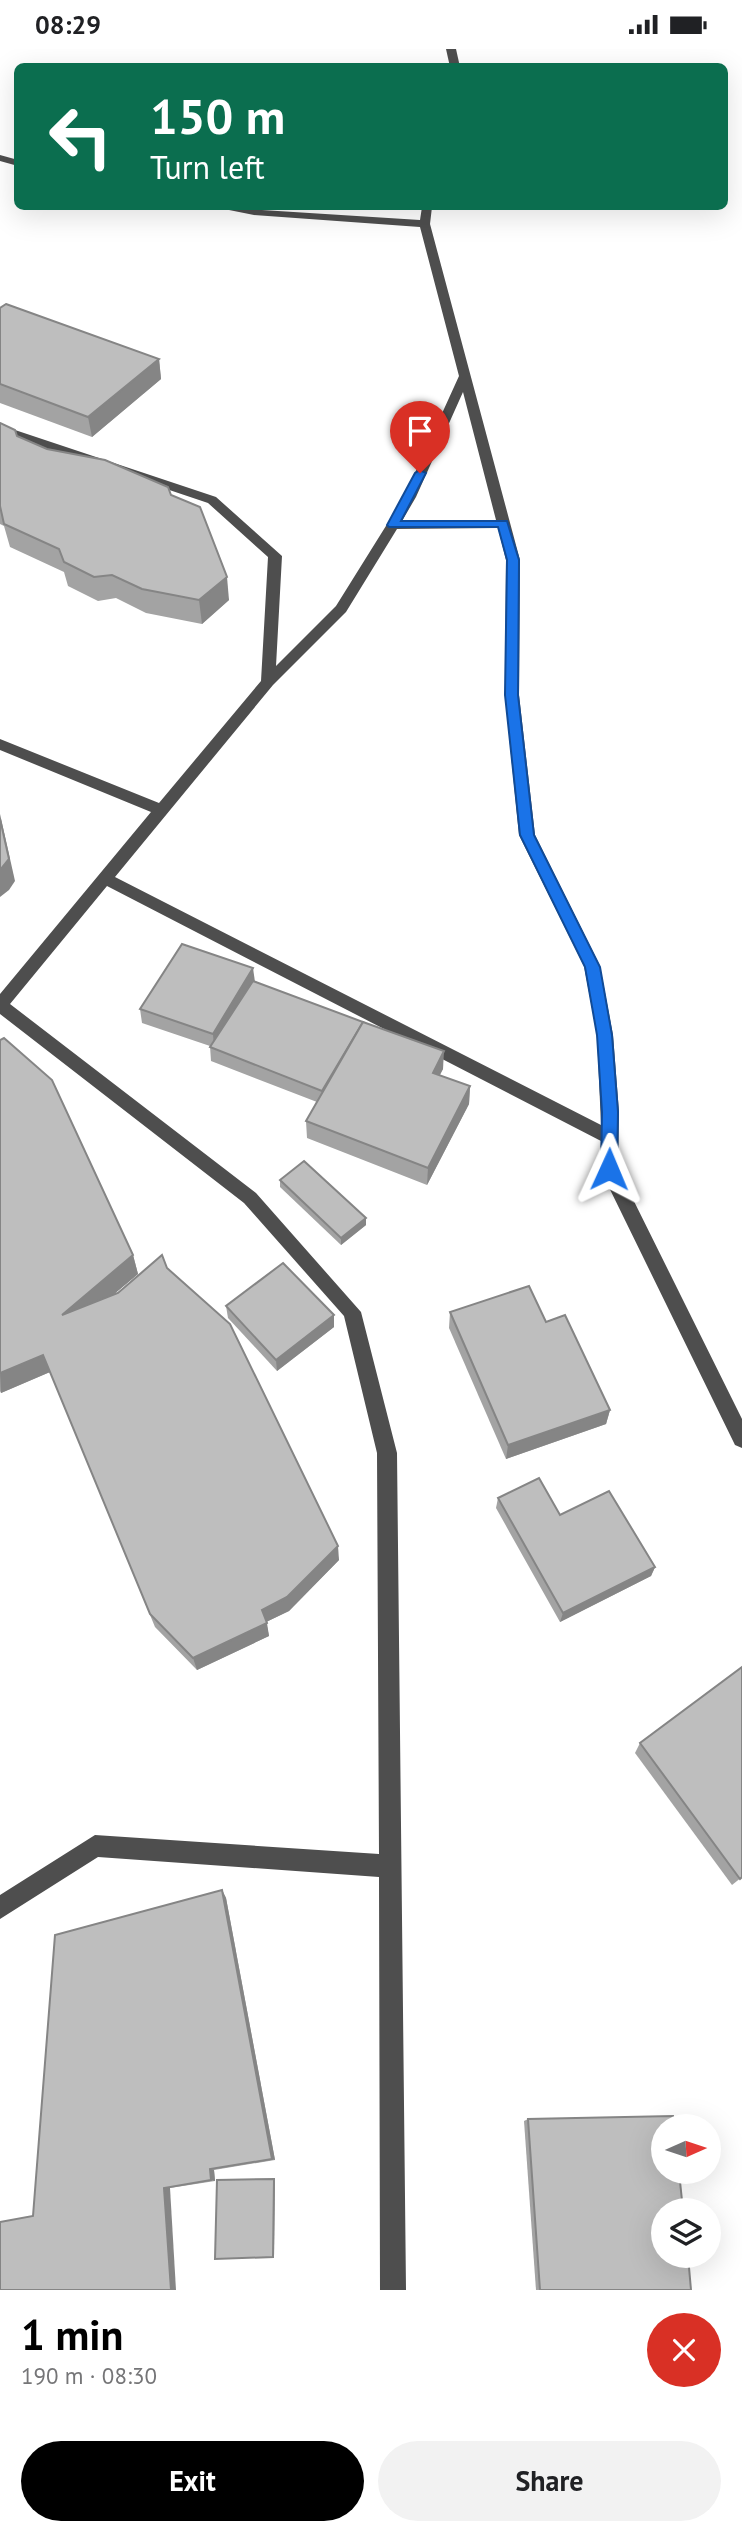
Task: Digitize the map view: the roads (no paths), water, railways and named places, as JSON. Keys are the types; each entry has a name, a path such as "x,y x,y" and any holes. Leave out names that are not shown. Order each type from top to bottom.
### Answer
{"street":[{"path":"240,210 425,224"},
{"path":"427,210 425,224 513,560 512,695 527,835 592,967 605,1035 609,1169 742,1439"},
{"path":"393,2290 387,1453 352,1313 250,1198 0,1005 268,683 341,609 410,497 464,377"},
{"path":"0,429 212,500 275,556 268,683"},
{"path":"393,525 503,524"},
{"path":"0,744 163,811"},
{"path":"106,879 610,1138"},
{"path":"0,1908 95,1846 388,1866"}]}
